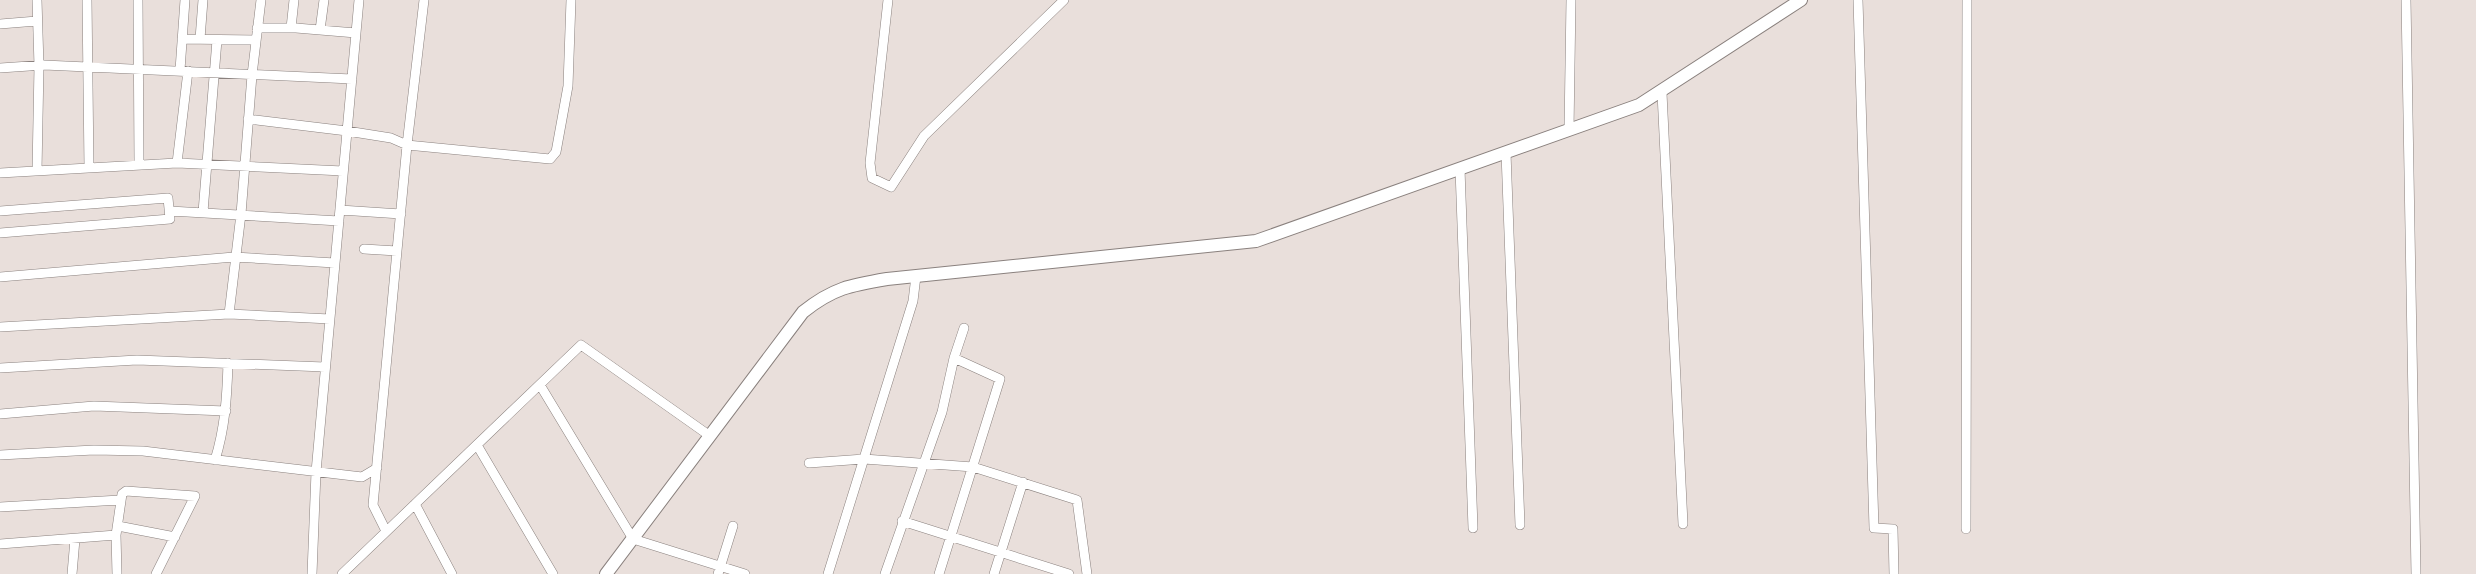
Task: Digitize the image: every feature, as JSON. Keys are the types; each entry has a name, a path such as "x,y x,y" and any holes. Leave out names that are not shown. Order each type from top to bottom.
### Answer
{"main road":[{"path":"606,574 803,312 821,298 837,289 916,276 1256,241 1639,105 1662,92 1801,0"}],"street":[{"path":"37,0 37,171"},
{"path":"87,0 89,168"},
{"path":"138,0 138,163"},
{"path":"178,163 184,71 182,39 185,0"},
{"path":"200,38 203,0"},
{"path":"229,314 234,257 241,214 252,75 261,0"},
{"path":"291,28 294,0"},
{"path":"320,30 324,0"},
{"path":"312,574 316,472 359,0"},
{"path":"386,531 373,505 407,145 424,0"},
{"path":"248,119 347,130 390,138 407,145 466,150 488,155 550,159 556,152 568,86 571,0"},
{"path":"888,0 870,163 872,178 891,187 924,136 1064,0"},
{"path":"1569,130 1571,0"},
{"path":"1858,0 1874,528 1893,529 1894,574"},
{"path":"1966,529 1967,0"},
{"path":"2406,0 2416,574"},
{"path":"0,24 37,21"},
{"path":"258,28 291,28 356,33"},
{"path":"182,39 200,38 217,40 256,40"},
{"path":"203,212 213,73 217,40"},
{"path":"0,68 38,66 138,69 352,80"},
{"path":"1662,92 1683,524"},
{"path":"1506,153 1520,525"},
{"path":"0,174 138,163 178,163 343,171"},
{"path":"1460,169 1473,528"},
{"path":"0,211 168,198 170,211 170,219 0,233"},
{"path":"340,210 401,214"},
{"path":"170,211 241,214 339,222"},
{"path":"364,249 397,251"},
{"path":"0,276 234,257 335,263"},
{"path":"828,574 913,301 916,276"},
{"path":"0,327 229,314 330,319"},
{"path":"885,574 902,521 942,412 954,358 964,328"},
{"path":"347,572 386,531 581,346 710,436"},
{"path":"939,574 1000,379 954,358"},
{"path":"0,368 137,360 325,367"},
{"path":"215,460 222,438 226,411 228,363"},
{"path":"540,385 633,539 719,570 745,574"},
{"path":"0,414 94,406 226,411"},
{"path":"477,445 553,574"},
{"path":"0,455 94,450 136,451 199,456 215,460 362,477 377,468"},
{"path":"809,463 864,459 924,462 973,467 1077,500 1087,574"},
{"path":"994,574 1023,482"},
{"path":"117,574 117,531 122,494 126,491 195,496 156,574"},
{"path":"0,507 120,500"},
{"path":"415,504 452,574"},
{"path":"902,521 1001,552 1050,571 1069,574"},
{"path":"719,570 733,526"},
{"path":"0,544 75,539 117,531 175,537"},
{"path":"72,574 75,539"}]}
